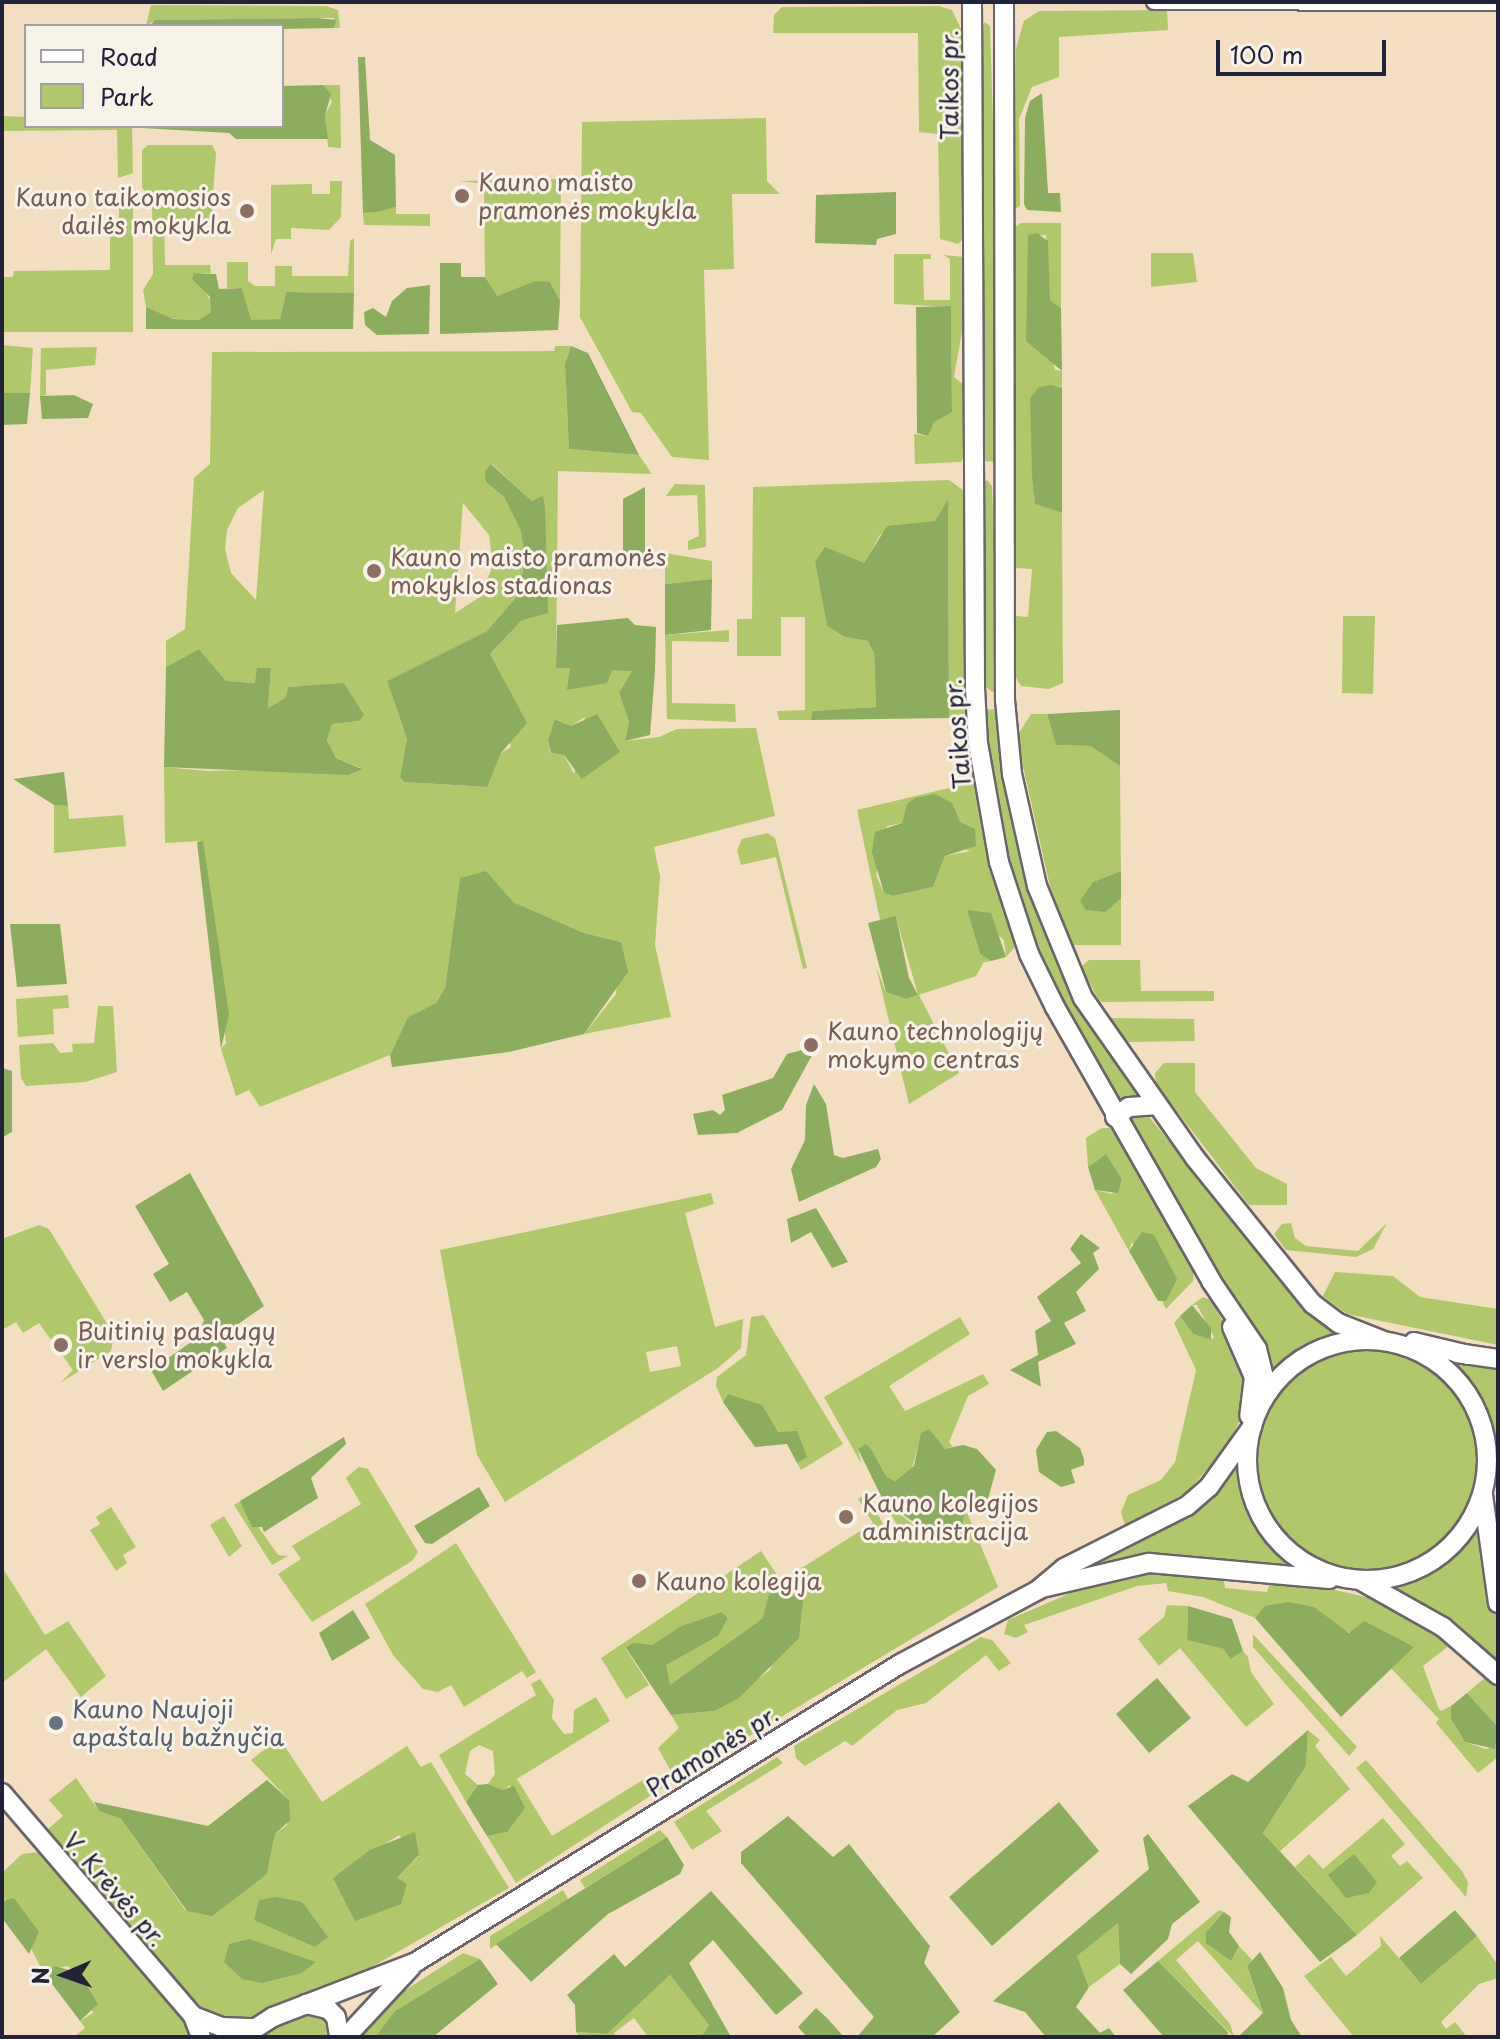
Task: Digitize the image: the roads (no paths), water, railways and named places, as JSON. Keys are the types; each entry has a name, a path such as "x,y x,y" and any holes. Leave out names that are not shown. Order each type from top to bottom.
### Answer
{"main road":[{"name":"Taikos pr.","path":"972,2 975,688 989,813 1017,922 1055,1007 1211,1281 1257,1349 1268,1393"},
{"path":"1004,2 1005,700 1021,819 1056,940 1100,1026 1155,1105 1307,1298 1338,1323 1384,1341 1498,1359"},
{"path":"974,473 987,473 1004,487"},
{"path":"975,688 993,700 1005,700"},
{"path":"1115,1117 1129,1107 1155,1105"},
{"path":"1211,1281 1254,1377 1254,1402 1232,1454"},
{"path":"1338,1323 1468,1355"},
{"path":"1384,1341 1325,1347 1289,1369 1268,1393 1252,1427 1248,1475 1264,1521 1296,1557 1354,1580 1443,1627 1498,1675"},
{"path":"1403,1346 1442,1366 1471,1400 1485,1442 1483,1489 1498,1603"},
{"name":"Pramonės pr.","path":"249,2032 306,2004 416,1962 900,1664 1038,1590 1074,1562 1187,1506 1252,1427"},
{"path":"1354,1580 1400,1576 1437,1558 1465,1529 1498,1461"},
{"name":"Pramonės pr.","path":"1038,1590 1149,1563 1354,1580"},
{"name":"V. Krėvės pr.","path":"2,1793 193,2016 201,2037"},
{"name":"Pramonės pr.","path":"346,2037 416,1962"},
{"path":"306,2004 328,2009 336,2017 339,2037"},
{"path":"193,2016 222,2027 249,2032"}],"street":[{"path":"1154,2 1498,3"}],"place":[{"name":"Kauno maisto pramonės mokykla","path":"462,196"},
{"name":"Kauno taikomosios dailės mokykla","path":"247,211"},
{"name":"Kauno maisto pramonės mokyklos stadionas","path":"374,571"},
{"name":"Kauno technologijų mokymo centras","path":"811,1045"},
{"name":"Buitinių paslaugų ir verslo mokykla","path":"61,1345"},
{"name":"Kauno kolegijos administracija","path":"846,1517"},
{"name":"Kauno kolegija","path":"639,1581"},
{"name":"Kauno Naujoji apaštalų bažnyčia","path":"56,1723"}]}
